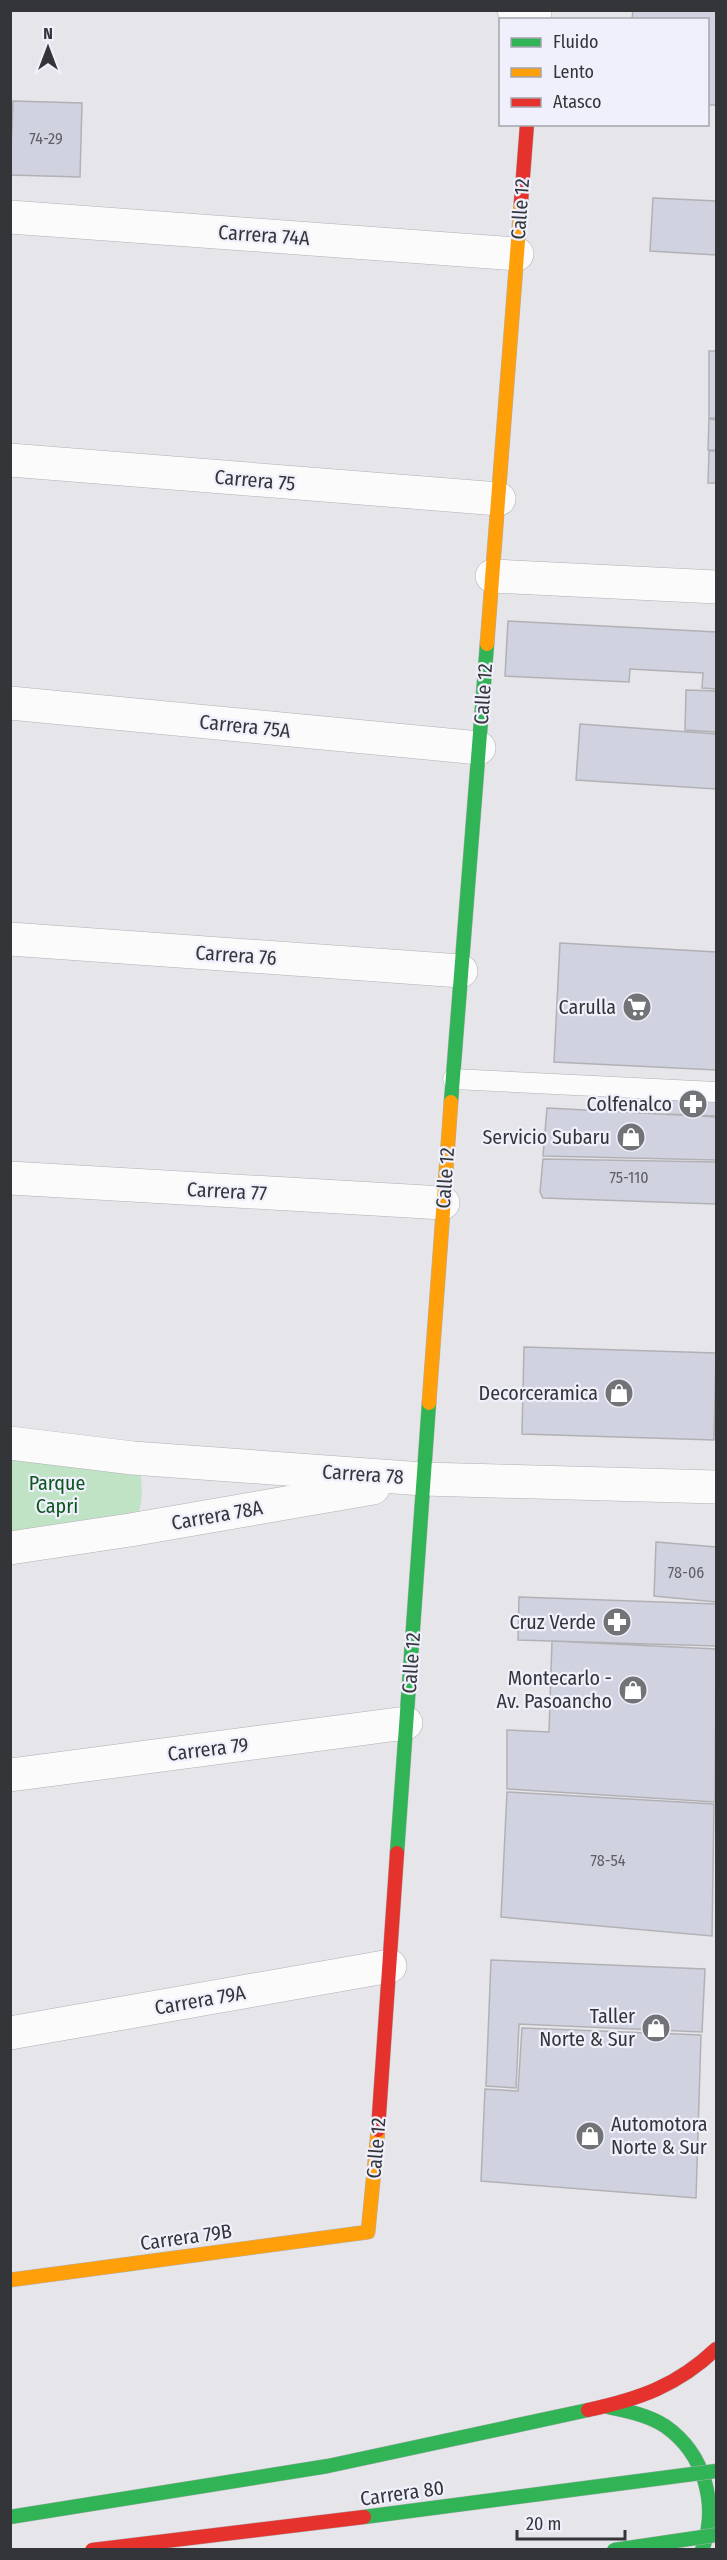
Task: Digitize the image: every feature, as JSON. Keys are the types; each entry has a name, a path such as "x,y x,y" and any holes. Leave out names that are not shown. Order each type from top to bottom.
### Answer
{"street":[{"name":"Calle 12","path":"368,2232 375,2173 443,1203 527,126"},
{"name":"Carrera 74A","path":"10,217 517,254"},
{"name":"Carrera 75","path":"10,460 499,499"},
{"path":"492,576 717,587"},
{"name":"Carrera 75A","path":"10,703 479,748"},
{"name":"Carrera 76","path":"10,939 461,971"},
{"name":"Carrera 77","path":"10,1178 443,1203"},
{"name":"Carrera 78","path":"10,1443 133,1458 423,1479 717,1486"},
{"name":"Carrera 78A","path":"10,1548 130,1530 423,1479"},
{"name":"Carrera 79","path":"10,1775 406,1723"},
{"name":"Carrera 79A","path":"10,2033 390,1966"},
{"name":"Carrera 79B","path":"10,2280 368,2232"},
{"name":"Carrera 80","path":"10,2517 328,2466 630,2401 680,2380 717,2349"},
{"path":"604,2407 637,2413 666,2426 690,2450 705,2479 711,2511 702,2550"},
{"name":"Carrera 80","path":"92,2550 337,2521 717,2471"},
{"path":"614,2550 717,2535"}],"lane":[{"path":"453,1079 717,1092"}],"green space":[{"name":"Parque Capri","path":"10,1443 140,1472 142,1495 138,1517 11,1548"}],"building":[{"path":"633,10 716,10 716,105 709,105 709,18 632,18"},
{"path":"13,101 82,103 80,177 10,175"},
{"path":"653,198 716,201 716,255 650,251"},
{"path":"709,351 716,351 716,418 709,418"},
{"path":"709,419 716,420 716,450 708,450"},
{"path":"709,451 716,451 716,483 708,483"},
{"path":"508,621 716,632 716,689 702,688 703,673 630,669 629,682 505,676"},
{"path":"686,690 716,691 716,732 685,730"},
{"path":"580,724 716,734 716,789 576,780"},
{"name":"Carulla","path":"560,943 716,952 716,1070 554,1062"},
{"name":"Colfenalco","path":"669,1092 716,1094 716,1116 668,1114"},
{"name":"Servicio Subaru","path":"547,1108 716,1117 716,1160 543,1156"},
{"path":"543,1159 716,1162 716,1204 543,1198 540,1192"},
{"name":"Decorceramica","path":"524,1347 716,1353 714,1440 522,1434"},
{"path":"656,1542 716,1547 716,1602 654,1596"},
{"name":"Cruz Verde","path":"519,1597 716,1604 716,1646 518,1640"},
{"name":"Montecarlo - Av. Pasoancho","path":"552,1641 716,1649 715,1802 507,1789 507,1730 549,1732"},
{"path":"507,1792 714,1804 712,1936 501,1917"},
{"name":"Taller Norte & Sur","path":"491,1960 705,1969 702,2032 519,2024 516,2088 486,2086"},
{"name":"Automotora Norte & Sur","path":"522,2028 701,2035 696,2198 481,2181 485,2089 518,2091"}],"traffic: fast":[{"path":"451,1102 487,644"},
{"path":"397,1853 429,1403"},
{"path":"608,2407 658,2422 679,2438 690,2451 699,2466 708,2499 709,2516 702,2550"},
{"path":"10,2517 328,2466 588,2410"},
{"path":"364,2517 716,2471"},
{"path":"614,2550 716,2535"}],"traffic: slow":[{"path":"487,644 521,202"},
{"path":"429,1403 451,1102"},
{"path":"10,2280 368,2232 378,2130"}],"traffic: jam":[{"path":"521,202 527,126"},
{"path":"378,2130 397,1853"},
{"path":"588,2410 641,2396 672,2382 687,2373 716,2349"},
{"path":"92,2550 364,2517"}],"place":[{"name":"Carulla","path":"637,1007"},
{"name":"Colfenalco","path":"693,1104"},
{"name":"Servicio Subaru","path":"631,1137"},
{"name":"Decorceramica","path":"619,1393"},
{"name":"Cruz Verde","path":"617,1622"},
{"name":"Montecarlo - Av. Pasoancho","path":"633,1690"},
{"name":"Taller Norte & Sur","path":"656,2028"},
{"name":"Automotora Norte & Sur","path":"590,2136"}]}
